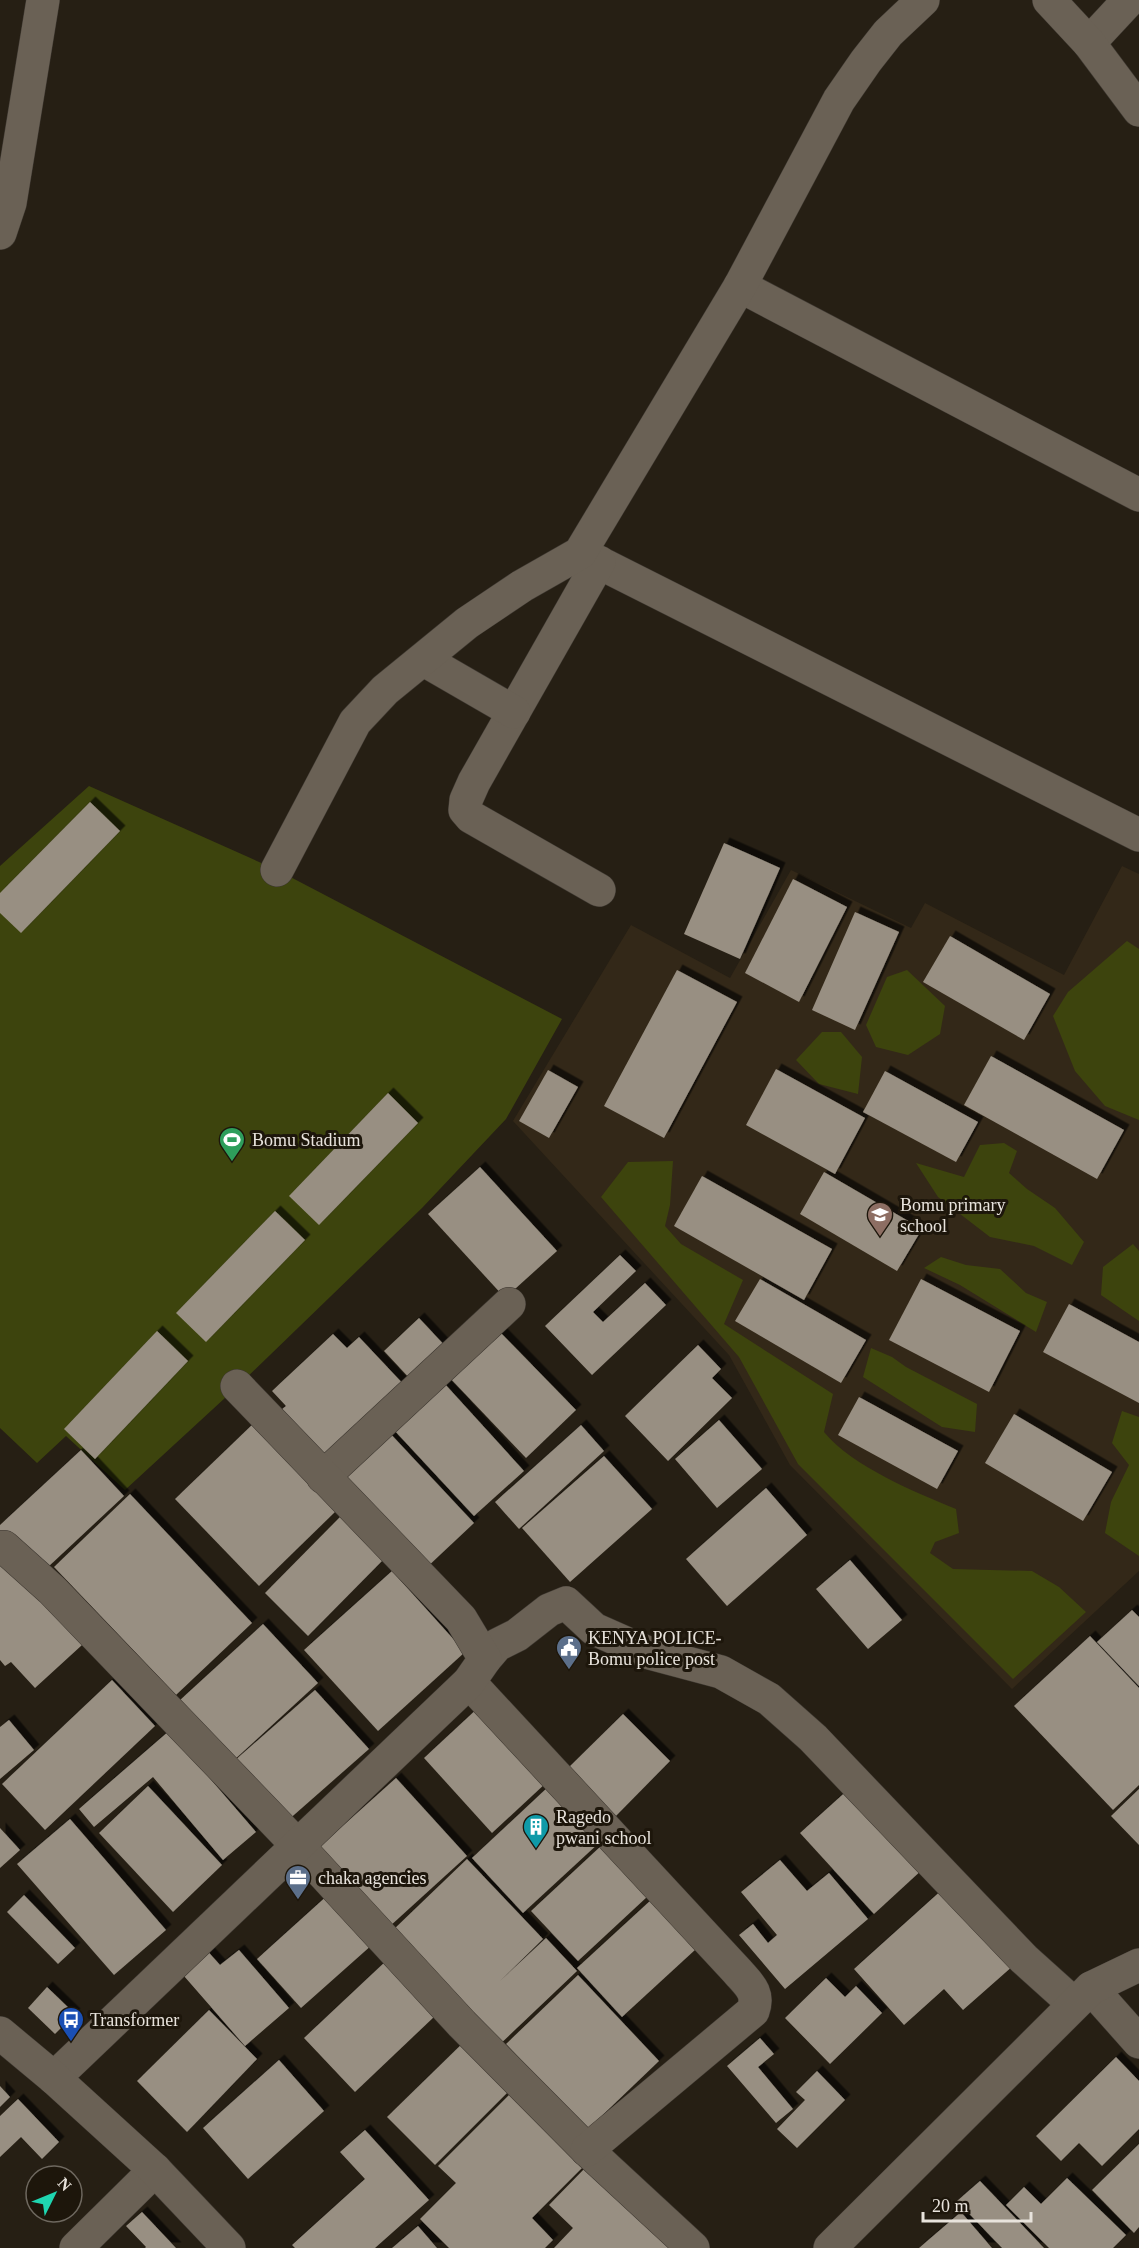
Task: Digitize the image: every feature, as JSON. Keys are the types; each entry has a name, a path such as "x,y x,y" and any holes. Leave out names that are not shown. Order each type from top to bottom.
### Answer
{"street":[{"path":"0,233 10,203 42,0"},
{"path":"599,890 471,818 465,810 466,800 514,712 590,557 740,286 839,100 888,33 923,0"},
{"path":"1049,0 1089,43 1139,110"},
{"path":"1089,43 1129,0"},
{"path":"740,286 1139,495"},
{"path":"277,870 355,722 385,690 467,623 522,586 590,557 1139,835"},
{"path":"424,660 514,712"},
{"path":"323,1476 509,1304"},
{"path":"237,1386 461,1619 477,1670 753,1990 757,2001 753,2011 587,2150"},
{"path":"0,1547 4,1547 52,1590 297,1845 462,2024 587,2150 693,2248"},
{"path":"54,2078 477,1670 497,1645 517,1635 549,1610 566,1603 594,1629 646,1652 721,1672 769,1699 813,1738 1024,1959 1082,1996 1139,2042"},
{"path":"830,2248 1082,1996 1139,1965"},
{"path":"0,2033 54,2078 155,2170 229,2248"},
{"path":"76,2248 155,2170"}],"shaded area":[{"name":"Bomu primary school","path":"1122,866 1139,874 1139,1571 1012,1689 790,1465 729,1355 513,1121 631,925 730,978 791,870 911,928 925,903 1064,975"}],"green space":[{"name":"Bomu Stadium","path":"89,786 277,870 562,1019 506,1119 422,1208 238,1386 125,1490 66,1436 37,1463 0,1428 0,866"},
{"path":"1127,941 1139,949 1139,1120 1105,1106 1075,1071 1053,1016 1068,992"},
{"path":"907,970 945,1006 940,1034 908,1055 876,1047 866,1025 887,977"},
{"path":"822,1032 841,1032 862,1057 858,1094 819,1084 796,1060"},
{"path":"1004,1143 1017,1151 1009,1173 1027,1189 1055,1208 1084,1242 1072,1265 1034,1246 990,1237 938,1197 916,1163 964,1177 980,1145"},
{"path":"673,1161 670,1205 665,1226 681,1244 743,1280 724,1324 833,1394 824,1432 836,1445 886,1477 956,1509 959,1533 935,1542 930,1553 953,1569 1032,1571 1059,1587 1086,1612 1013,1679 798,1464 739,1357 601,1197 628,1162"},
{"path":"1133,1244 1139,1251 1139,1321 1101,1295 1103,1267"},
{"path":"941,1257 966,1265 1000,1269 1026,1293 1047,1302 1036,1332 960,1285 924,1268"},
{"path":"871,1348 892,1357 906,1367 977,1404 975,1432 942,1427 863,1377"},
{"path":"1122,1411 1139,1417 1139,1556 1105,1533 1111,1502 1129,1465 1112,1443"}],"building":[{"path":"90,802 120,831 21,933 0,913 0,893"},
{"path":"724,843 780,868 740,959 684,934"},
{"path":"793,879 847,907 799,1002 745,973"},
{"path":"855,912 899,932 855,1030 812,1010"},
{"path":"950,936 1050,994 1024,1040 923,982"},
{"path":"677,970 737,1002 664,1138 604,1106"},
{"path":"991,1056 1124,1130 1097,1179 964,1105"},
{"path":"776,1069 865,1118 835,1174 746,1125"},
{"path":"548,1070 578,1087 549,1138 519,1121"},
{"path":"885,1071 978,1122 956,1162 863,1112"},
{"path":"388,1093 418,1123 319,1225 289,1196"},
{"path":"480,1167 557,1251 505,1298 428,1214"},
{"path":"824,1172 922,1229 897,1271 800,1214"},
{"path":"702,1176 832,1249 804,1300 674,1226"},
{"path":"275,1211 305,1240 206,1342 176,1313"},
{"path":"620,1255 636,1271 593,1312 603,1322 645,1283 666,1305 592,1375 545,1326"},
{"path":"760,1279 866,1340 841,1383 735,1321"},
{"path":"921,1279 1020,1331 989,1392 889,1340"},
{"path":"1069,1304 1139,1342 1139,1403 1043,1352"},
{"path":"419,1318 448,1349 413,1382 384,1351"},
{"path":"497,1329 576,1410 526,1458 448,1376"},
{"path":"157,1331 188,1361 95,1459 64,1429"},
{"path":"333,1334 347,1348 359,1337 407,1388 325,1464 277,1413 286,1406 272,1391"},
{"path":"698,1345 721,1369 712,1378 732,1398 668,1461 625,1416"},
{"path":"444,1383 524,1471 474,1516 394,1430"},
{"path":"859,1397 958,1451 937,1489 838,1435"},
{"path":"1014,1414 1112,1472 1083,1521 985,1463"},
{"path":"719,1420 762,1469 717,1508 675,1459"},
{"path":"254,1423 337,1510 259,1586 175,1499"},
{"path":"581,1425 604,1451 519,1529 495,1502"},
{"path":"386,1429 474,1523 424,1570 336,1476"},
{"path":"81,1450 124,1496 47,1568 0,1538 0,1525"},
{"path":"604,1456 652,1509 570,1582 522,1528"},
{"path":"766,1488 807,1535 727,1606 686,1559"},
{"path":"130,1494 252,1623 176,1695 54,1567"},
{"path":"340,1517 383,1560 308,1636 265,1593"},
{"path":"0,1554 82,1645 35,1688 11,1662 5,1666 0,1660"},
{"path":"850,1560 902,1620 868,1649 816,1589"},
{"path":"392,1571 465,1652 378,1731 304,1650"},
{"path":"1132,1610 1139,1617 1139,1686 1097,1642"},
{"path":"263,1624 318,1683 233,1761 179,1701"},
{"path":"1090,1636 1139,1688 1139,1785 1113,1810 1014,1706"},
{"path":"112,1680 155,1726 45,1830 2,1784"},
{"path":"315,1690 369,1749 286,1822 233,1762"},
{"path":"479,1707 547,1782 492,1833 424,1758"},
{"path":"623,1714 670,1761 610,1822 562,1774"},
{"path":"9,1720 34,1750 0,1779 0,1727"},
{"path":"169,1731 256,1832 223,1860 153,1777 94,1827 79,1809"},
{"path":"396,1778 467,1856 389,1927 317,1849"},
{"path":"148,1786 222,1865 173,1912 99,1833"},
{"name":"Ragedo pwani school","path":"548,1787 600,1842 523,1913 472,1858"},
{"path":"851,1787 924,1868 874,1914 800,1833"},
{"path":"1139,1789 1139,1845 1111,1816"},
{"path":"70,1819 166,1930 114,1975 17,1864"},
{"path":"0,1828 20,1850 0,1868"},
{"path":"601,1846 648,1896 578,1961 531,1911"},
{"path":"467,1859 543,1939 500,1981 546,1938 577,1971 497,2047 391,1932"},
{"path":"780,1860 807,1891 829,1873 868,1919 785,1989 739,1935 753,1924 768,1943 777,1935 741,1892"},
{"path":"944,1888 1014,1965 963,2010 944,1989 904,2025 854,1969"},
{"path":"329,1894 373,1944 301,2008 257,1959"},
{"path":"24,1895 75,1948 58,1964 7,1912"},
{"path":"651,1900 696,1949 622,2017 577,1968"},
{"path":"203,1946 220,1965 239,1950 289,2008 245,2046 177,1968"},
{"path":"386,1961 436,2015 355,2092 304,2038"},
{"path":"578,1975 659,2061 587,2130 506,2044"},
{"path":"826,1978 845,1997 856,1986 882,2013 830,2064 785,2018"},
{"path":"47,1987 75,2014 55,2034 28,2008"},
{"path":"209,2010 257,2059 187,2132 137,2081"},
{"path":"760,2038 774,2054 758,2067 793,2109 776,2123 727,2066"},
{"path":"467,2039 513,2087 435,2165 387,2117"},
{"path":"1116,2057 1139,2081 1139,2129 1102,2166 1079,2143 1061,2161 1036,2136"},
{"path":"279,2060 324,2111 248,2179 203,2128"},
{"path":"817,2071 845,2100 797,2148 777,2129 805,2100 796,2092"},
{"path":"0,2086 10,2097 0,2107"},
{"path":"514,2090 587,2163 532,2218 553,2240 545,2248 449,2248 420,2219 456,2183 438,2166"},
{"path":"18,2099 59,2142 42,2159 21,2137 0,2157 0,2116"},
{"path":"365,2130 429,2200 375,2248 295,2248 292,2245 365,2179 340,2152"},
{"path":"1139,2144 1139,2227 1134,2233 1092,2190"},
{"path":"588,2165 675,2248 554,2248 573,2228 549,2205"},
{"path":"1067,2178 1126,2235 1113,2248 1049,2248 1006,2205 1024,2187 1041,2204"},
{"path":"980,2181 1044,2248 1002,2248 957,2201"},
{"path":"142,2212 176,2248 145,2248 126,2226"},
{"path":"961,2212 992,2248 919,2248"},
{"path":"418,2226 437,2248 392,2248"}],"place":[{"name":"Bomu Stadium","path":"232,1163"},
{"name":"Bomu primary school","path":"880,1238"},
{"name":"KENYA POLICE- Bomu police post","path":"569,1671"},
{"name":"Ragedo pwani school","path":"536,1850"},
{"name":"chaka agencies","path":"298,1901"},
{"name":"Transformer","path":"71,2043"}]}
